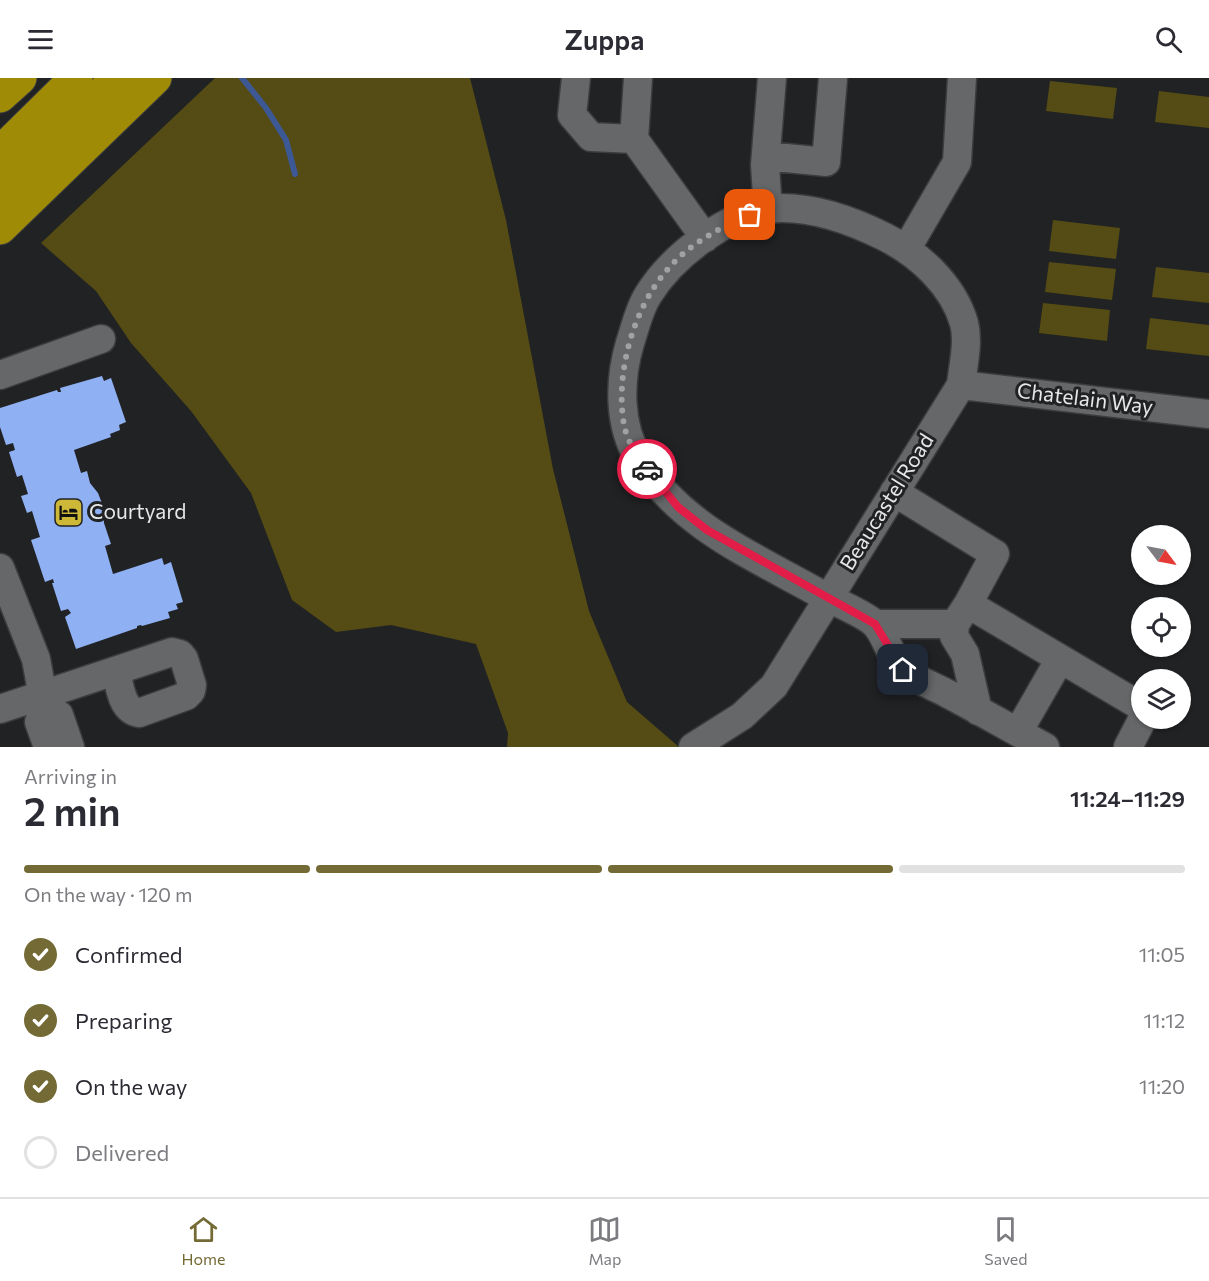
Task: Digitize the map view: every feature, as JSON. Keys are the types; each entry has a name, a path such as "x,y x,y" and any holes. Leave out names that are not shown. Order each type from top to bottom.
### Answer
{"highway":[{"path":"0,96 20,78"},
{"path":"0,153 76,78"},
{"path":"0,193 118,78"},
{"path":"0,228 155,78"}],"street":[{"path":"576,78 572,115 591,137 634,139"},
{"path":"638,78 634,139 705,238"},
{"path":"768,210 766,156 772,78"},
{"path":"766,156 826,162 833,78"},
{"path":"907,248 957,162 962,78"},
{"path":"961,385 965,351 964,324 950,293 930,269 907,248 857,224 814,210 779,208 750,215 720,228 689,248 667,270 646,297 623,368 624,426 638,457 678,507 707,530 875,624 903,670 1045,747"},
{"path":"0,375 101,339"},
{"name":"Beaucastel Road","path":"693,747 742,716 774,686 961,385"},
{"name":"Chatelain Way","path":"961,385 1209,414"},
{"path":"894,492 995,554 961,614 955,640 965,654 978,711"},
{"path":"0,568 36,659 44,702 39,722 48,747"},
{"path":"875,624 961,614 1060,659 1131,701"},
{"path":"1018,732 1060,659"},
{"path":"0,709 44,702 116,671"},
{"path":"44,702 59,715 70,747"},
{"path":"1128,747 1137,729"}],"shaded area":[{"path":"215,78 470,78 506,220 553,469 589,611 627,702 679,747 507,747 508,733 476,644 391,625 336,632 292,600 251,493 191,411 131,343 96,291 41,243"},
{"path":"1050,81 1117,88 1113,119 1046,111"},
{"path":"1159,91 1209,97 1209,128 1155,122"},
{"path":"1053,220 1120,228 1116,259 1049,251"},
{"path":"1049,262 1116,269 1112,300 1045,292"},
{"path":"1156,267 1209,273 1209,303 1152,297"},
{"path":"1043,303 1110,310 1107,341 1039,333"},
{"path":"1150,318 1209,325 1209,356 1146,349"}],"building":[{"name":"Courtyard","path":"102,376 104,381 111,378 126,422 119,425 120,430 110,434 111,437 74,450 81,473 87,471 90,483 98,493 103,506 104,523 111,544 105,546 113,574 162,558 164,565 171,562 183,602 176,604 178,609 168,612 170,618 137,626 137,628 76,649 65,617 71,613 68,609 61,611 52,583 54,583 53,579 45,582 31,540 40,537 32,511 27,513 21,496 28,494 22,475 17,477 9,452 15,450 13,443 6,445 0,427 0,408 57,390 61,392 60,388"}],"waterway":[{"path":"242,78 266,108 286,140 295,174"}],"way so far":[{"path":"647,469 638,457 624,426 623,396 623,368 646,297 667,270 689,248 720,228 750,215"}],"place":[{"name":"Courtyard","path":"68,512"}],"route":[{"path":"647,469 678,507 707,530 875,624 903,670"}]}
